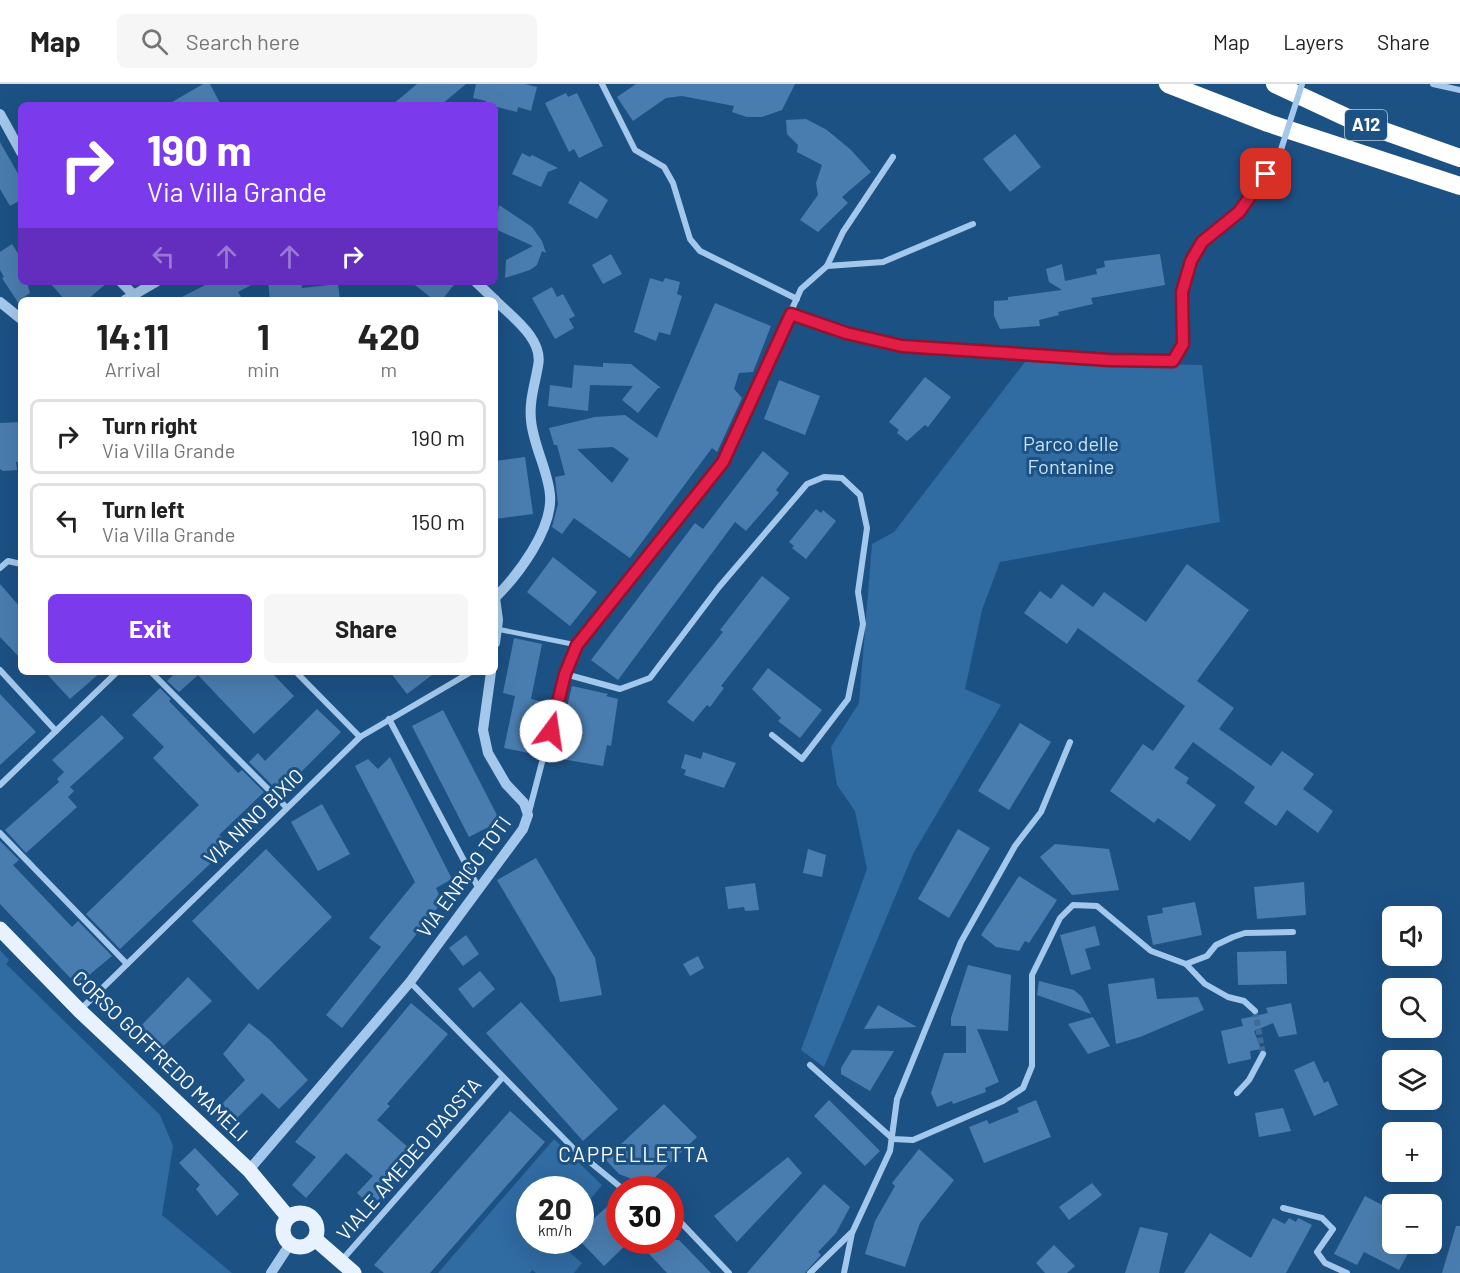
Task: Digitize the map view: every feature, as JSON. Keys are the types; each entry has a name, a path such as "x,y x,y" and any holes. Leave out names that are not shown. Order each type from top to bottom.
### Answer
{"highway":[{"name":"A12","path":"1168,84 1268,123 1460,186"},
{"name":"A12","path":"1275,84 1350,119 1460,158"}],"main road":[{"name":"CORSO GOFFREDO MAMELI","path":"0,929 80,1011 249,1170 288,1217"},
{"path":"298,1212 314,1218 318,1228 315,1239 307,1246 290,1244 283,1231 288,1217 298,1212"},
{"path":"315,1239 354,1273"}],"street":[{"path":"602,84 635,150 664,167 673,183 690,239 700,251 797,298"},
{"path":"791,314 846,333 902,346 1109,360 1173,361 1183,344 1182,292 1191,261 1202,242 1239,212 1278,159 1302,84"},
{"path":"1433,84 1460,90"},
{"path":"0,114 18,147"},
{"name":"VIA ENRICO TOTI","path":"249,1170 410,982 516,842 528,816 565,674 577,645 723,462 801,289 827,266 843,231 893,157"},
{"path":"827,266 883,262 973,224"},
{"path":"129,297 151,285"},
{"path":"479,285 492,297"},
{"path":"0,302 18,318"},
{"path":"498,303 534,340 539,363 531,393 531,420 550,496 546,525 511,582 498,595"},
{"path":"565,674 620,689 650,678 719,586 807,484 824,477 842,478 860,495 867,528 858,592 862,624 848,699 802,759 772,735"},
{"path":"0,568 8,561 18,563"},
{"path":"498,622 577,645"},
{"path":"0,670 56,731"},
{"path":"0,785 114,675"},
{"path":"154,675 286,807"},
{"path":"299,675 360,737"},
{"name":"VIA NINO BIXIO","path":"80,1011 360,737 466,675"},
{"path":"491,675 483,730 488,753 506,783 524,803 528,816"},
{"path":"389,719 479,889"},
{"path":"844,1273 852,1233 893,1139 897,1099 961,942 1015,846 1041,812 1070,742"},
{"path":"0,833 127,964"},
{"path":"810,1065 893,1139 913,1140 1003,1101 1023,1088 1032,1066 1032,975 1060,918 1073,905 1097,906 1151,951 1186,964 1205,984 1228,997 1244,1001 1255,1011"},
{"path":"1186,964 1207,956 1216,945 1245,933 1293,932"},
{"path":"410,982 574,1149 607,1176"},
{"path":"1236,1093 1249,1080 1263,1054"},
{"name":"VIALE AMEDEO D'AOSTA","path":"341,1261 502,1078"},
{"path":"1283,1208 1322,1218 1333,1229 1317,1252 1325,1263 1347,1273"},
{"path":"684,1226 729,1273"},
{"path":"810,1273 852,1233"},
{"path":"271,1273 290,1244"}],"green space":[{"name":"Parco delle Fontanine","path":"1025,362 1202,365 1220,522 1000,562 982,610 965,689 1001,705 913,854 824,1067 801,1050 867,869 855,811 837,785 831,747 859,703 872,544 894,532"},
{"path":"0,950 9,960 6,964 160,1115 173,1146 162,1215 232,1273 0,1273"},
{"path":"554,1139 593,1176 522,1176"},
{"path":"594,1177 602,1185 594,1195"},
{"path":"516,1183 516,1254 571,1254 582,1263 574,1273 536,1273 532,1270 530,1273 438,1273"}],"building":[{"path":"203,84 210,84 219,102 172,102"},
{"path":"417,84 466,84 445,102 396,102"},
{"path":"476,84 525,84 537,87 531,111 518,107 517,112 498,107 498,102 486,102 473,98"},
{"path":"636,84 795,84 782,110 762,117 747,117 732,112 734,106 682,96 666,98 633,121 617,97"},
{"path":"566,93 568,97 577,93 603,146 579,158 574,149 569,152 545,103"},
{"path":"806,119 827,130 851,150 871,172 842,197 848,203 818,232 800,220 818,195 816,183 822,165 797,152 798,145 787,134 786,120"},
{"path":"1015,134 1041,167 1010,192 983,159"},
{"path":"0,142 18,174 18,202 10,206 0,189"},
{"path":"522,153 530,157 532,155 558,168 548,172 541,187 512,174"},
{"path":"580,181 608,200 597,219 568,203"},
{"path":"499,205 532,227 542,241 546,253 542,251 537,265 530,270 505,278 506,260 533,246 498,230"},
{"path":"12,244 18,253 18,285 28,285 30,293 24,297 18,297 18,302 2,278 4,277 0,270 0,252"},
{"path":"611,254 622,274 603,284 592,265"},
{"path":"1160,254 1165,285 1091,298 1093,304 1058,312 1059,315 1039,320 1040,326 1000,329 994,316 994,301 1062,290 1049,282 1046,269 1062,264 1065,281 1097,274 1096,269 1105,267 1104,261"},
{"path":"650,278 663,282 665,278 680,282 677,294 682,296 670,335 659,332 656,341 634,332"},
{"path":"52,285 104,285 90,297 62,297"},
{"path":"205,285 251,285 238,292 241,297 182,297"},
{"path":"268,285 302,285 302,288 338,285 340,297 270,297"},
{"path":"415,285 454,285 444,297 430,297"},
{"path":"552,287 557,297 563,294 575,316 569,319 574,328 555,339 532,298"},
{"path":"715,303 771,326 753,372 739,373 734,389 742,398 717,452 712,448 630,558 574,518 562,534 552,527 558,504 555,477 565,475 557,445 554,445 549,428 595,417 625,415 657,438","holes":["613,447 629,459 612,483 577,449"]},
{"path":"603,363 631,364 661,388 658,388 638,413 622,400 633,386 590,385 588,411 548,406 550,385 572,388 574,365 603,367"},
{"path":"925,377 951,397 928,427 925,425 907,441 889,422"},
{"path":"779,380 820,396 805,435 764,419"},
{"path":"18,422 17,470 3,471 0,469 0,423"},
{"path":"763,451 789,473 776,490 779,493 746,531 735,522 618,680 591,660 695,523 703,529"},
{"path":"525,457 533,514 498,519 498,461"},
{"path":"816,509 821,513 823,510 836,521 806,559 792,548 794,546 789,542"},
{"path":"553,557 597,592 570,626 527,592"},
{"path":"1187,564 1249,610 1197,681 1234,708 1219,729 1271,766 1282,751 1314,774 1303,789 1333,811 1318,833 1287,810 1276,826 1244,803 1255,787 1193,742 1174,768 1189,778 1186,783 1216,805 1190,841 1158,818 1154,823 1110,791 1143,744 1153,751 1185,706 1078,628 1067,644 1024,613 1040,591 1051,599 1062,584 1093,607 1104,592 1146,622"},
{"path":"762,576 790,598 721,686 724,688 710,707 707,705 693,722 667,702 723,632 720,630"},
{"path":"0,584 18,605 18,656 0,637"},
{"path":"514,638 542,644 531,699 552,704 538,755 504,748 515,696 503,693"},
{"path":"768,668 822,710 800,738 778,721 781,718 752,689"},
{"path":"48,675 98,675 70,699"},
{"path":"173,675 198,675 179,692 167,681"},
{"path":"198,675 274,675 294,696 254,734"},
{"path":"392,675 432,675 407,694"},
{"path":"572,686 608,694 606,696 618,699 611,746 607,745 603,766 549,757 562,706 567,707"},
{"path":"160,688 171,699 169,701 238,773 242,770 264,792 219,835 230,845 120,949 86,914 199,805 153,758 164,747 132,715"},
{"path":"0,694 36,732 0,765"},
{"path":"317,709 341,732 282,791 274,783 272,785 249,762 258,753 265,761"},
{"path":"443,710 500,821 469,837 412,726"},
{"path":"102,715 124,738 70,787 74,791 68,797 77,807 26,853 5,830 59,782 57,779 64,772 52,760"},
{"path":"1020,723 1051,742 1009,810 978,791"},
{"path":"703,752 736,763 724,788 684,775 686,770 681,768 685,754 701,759"},
{"path":"390,757 452,879 436,888 442,902 342,1028 326,1015 381,947 369,938 415,882 355,766 368,759 378,769"},
{"path":"322,804 350,854 318,871 291,822"},
{"path":"958,829 990,848 949,918 918,899"},
{"path":"0,841 19,860 13,865 72,927 78,921 112,956 77,985 0,904"},
{"path":"1055,844 1109,849 1119,890 1072,895 1040,857"},
{"path":"266,849 332,917 258,990 192,921"},
{"path":"808,849 826,855 822,877 803,873"},
{"path":"536,858 595,958 602,995 560,1002 555,978 497,880"},
{"path":"1019,876 1057,900 1029,943 1025,941 1019,951 996,947 981,935"},
{"path":"1304,882 1306,915 1257,919 1254,887"},
{"path":"755,883 759,910 745,911 744,907 728,909 725,887"},
{"path":"1195,902 1202,935 1153,945 1147,916 1163,913 1162,908"},
{"path":"1095,926 1100,945 1085,949 1091,969 1071,975 1060,935"},
{"path":"466,935 479,954 463,966 449,948"},
{"path":"1286,951 1287,984 1238,985 1237,952"},
{"path":"698,956 704,968 690,976 683,964"},
{"path":"968,965 1011,975 1008,1031 977,1029 999,1082 985,1088 986,1092 953,1104 952,1101 937,1107 931,1093 944,1053 966,1053 966,1026 951,1026 951,1018"},
{"path":"480,971 495,989 473,1008 458,989"},
{"path":"188,977 212,1001 159,1050 138,1029"},
{"path":"1154,978 1157,999 1198,997 1204,1010 1140,1037 1116,1044 1108,984"},
{"path":"1039,981 1074,990 1082,997 1091,1014 1037,995"},
{"path":"521,1002 618,1109 583,1141 486,1033"},
{"path":"411,1003 448,1034 387,1104 390,1106 377,1120 418,1156 372,1207 357,1193 373,1176 346,1153 306,1198 292,1185 316,1157 295,1142"},
{"path":"1291,1003 1297,1034 1279,1037 1273,1023 1254,1031 1261,1049 1250,1051 1251,1059 1228,1064 1221,1031 1243,1026 1241,1019 1268,1013 1266,1008"},
{"path":"878,1005 917,1027 864,1029"},
{"path":"1093,1017 1110,1046 1088,1054 1068,1024"},
{"path":"249,1023 269,1039 308,1080 279,1109 262,1093 237,1118 222,1104 245,1080 223,1054"},
{"path":"852,1050 894,1051 870,1091 841,1074 841,1068"},
{"path":"1314,1061 1324,1083 1328,1081 1338,1105 1314,1116 1294,1070"},
{"path":"829,1100 880,1151 865,1166 814,1116"},
{"path":"1036,1100 1051,1137 984,1163 969,1127 987,1120 989,1124 1019,1112 1017,1108"},
{"path":"664,1104 697,1137 656,1176 624,1176 619,1174 605,1159"},
{"path":"1283,1108 1291,1131 1259,1137 1255,1113"},
{"path":"510,1111 545,1142 430,1273 384,1273 374,1265"},
{"path":"195,1148 239,1194 217,1216 196,1189 200,1185 179,1163"},
{"path":"919,1149 954,1180 920,1223 905,1267 865,1254 875,1221 895,1186 892,1183"},
{"path":"788,1157 802,1173 737,1242 714,1216"},
{"path":"1092,1183 1102,1195 1069,1220 1059,1207"},
{"path":"824,1184 850,1207 836,1233 818,1252 821,1255 805,1273 747,1273"},
{"path":"1365,1196 1382,1205 1382,1254 1408,1254 1399,1270 1364,1252 1357,1265 1334,1254"},
{"path":"606,1208 606,1254 616,1254 604,1266 592,1254 594,1218"},
{"path":"1273,1218 1285,1224 1289,1218 1296,1222 1298,1218 1312,1225 1286,1273 1184,1273 1210,1233 1251,1258"},
{"path":"1456,1226 1460,1226 1460,1273 1442,1273"},
{"path":"1140,1227 1168,1233 1159,1273 1125,1273"},
{"path":"684,1245 711,1273 667,1273 649,1254 684,1254"},
{"path":"1054,1245 1075,1266 1067,1273 1045,1273 1036,1263"}],"tunnel":[{"path":"1255,1011 1263,1054"}],"district":[{"name":"CAPPELLETTA","path":"634,1155"}],"route":[{"path":"551,731 565,674 577,645 723,462 791,314 846,333 902,346 1109,360 1173,361 1183,344 1182,292 1191,261 1202,242 1223,228 1239,212 1266,174"}]}
